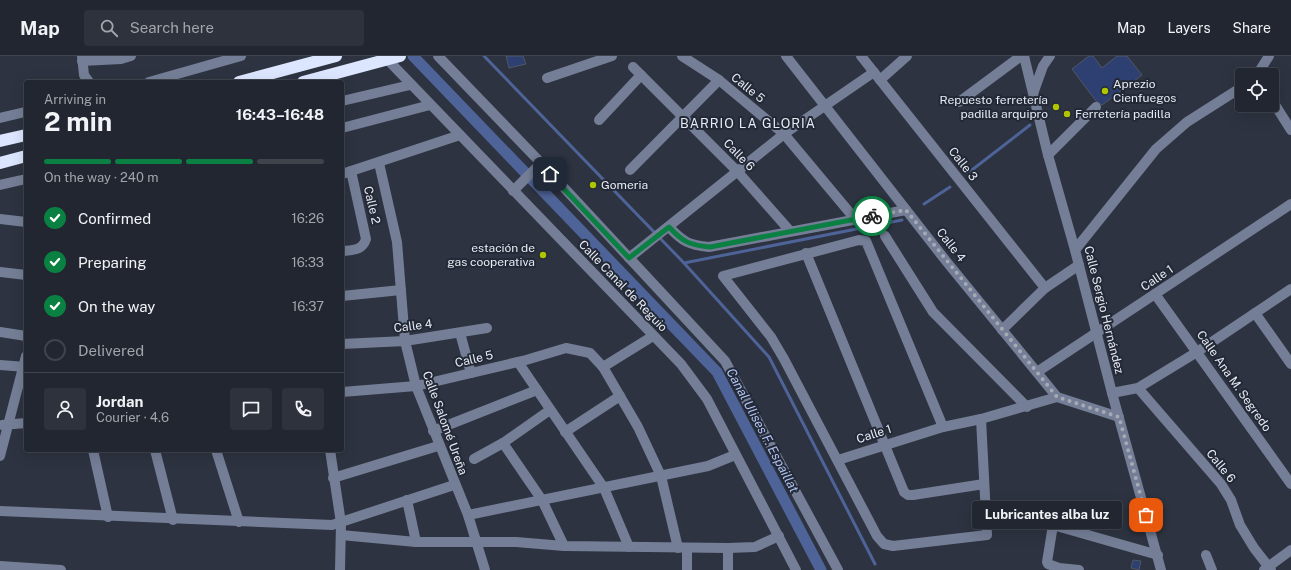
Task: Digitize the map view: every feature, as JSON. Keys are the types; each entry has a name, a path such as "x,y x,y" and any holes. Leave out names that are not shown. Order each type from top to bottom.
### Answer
{"highway":[{"path":"246,80 336,56"},
{"path":"310,80 383,58 400,56"},
{"path":"0,141 24,135"},
{"path":"0,163 24,157"}],"street":[{"path":"88,80 84,75 82,59 121,59 131,56"},
{"path":"156,80 241,56"},
{"name":"Calle Canal de Reguio","path":"438,56 538,166 629,258 715,349 728,365 838,570"},
{"path":"547,78 612,56"},
{"name":"Calle 5","path":"682,56 718,80 784,134 855,219"},
{"name":"Calle 4","path":"786,56 906,210 1057,397"},
{"name":"Calle 3","path":"861,56 1045,288"},
{"path":"629,258 784,134 907,56"},
{"path":"959,102 1021,56"},
{"name":"Calle Sergio Hernández","path":"1024,56 1034,91 1048,155 1076,250 1112,393 1161,570"},
{"path":"1034,91 1043,66 1050,56"},
{"path":"1262,68 1270,56"},
{"name":"Calle Canal de Reguio","path":"383,58 515,188 681,364 707,399 796,570"},
{"name":"Calle 6","path":"633,67 737,171 790,231"},
{"path":"599,120 641,75"},
{"path":"630,170 718,80"},
{"path":"344,101 410,85"},
{"path":"1076,250 1156,149 1196,116 1235,91"},
{"path":"344,127 430,105"},
{"path":"1048,155 1096,107"},
{"path":"1279,111 1291,130"},
{"path":"0,118 24,112"},
{"path":"346,172 460,135"},
{"name":"Calle Salomé Ureña","path":"379,162 397,242 404,341 416,386 438,446 468,515 485,570"},
{"path":"515,188 538,166"},
{"name":"Calle 2","path":"344,251 358,250 364,245 366,239 346,172"},
{"path":"0,185 24,179"},
{"name":"Calle 1","path":"1037,372 1291,204"},
{"path":"665,230 692,245 710,247 906,210"},
{"path":"0,219 24,222"},
{"path":"885,236 933,312 1027,406"},
{"path":"943,427 867,242 862,240 806,253 725,275 723,277 775,344 838,460 877,536 888,546 987,535 980,419"},
{"path":"806,253 904,490 908,495 913,496 984,484"},
{"path":"1002,330 1045,288 1079,265"},
{"path":"0,272 24,275"},
{"path":"1112,393 1138,388 1197,352 1291,289"},
{"path":"344,296 401,290"},
{"name":"Calle Ana M. Segredo","path":"1155,294 1291,484"},
{"path":"1255,313 1291,364"},
{"name":"Calle 4","path":"344,344 404,341 487,328"},
{"path":"0,332 24,336"},
{"path":"460,333 471,373"},
{"path":"603,367 653,336"},
{"name":"Calle 5","path":"344,392 416,386 518,362 566,348 590,353 603,367 638,427 661,476 687,570"},
{"path":"518,362 604,488 629,547"},
{"path":"0,365 24,367"},
{"path":"0,456 3,425 24,370"},
{"name":"Calle 6","path":"1138,388 1221,484 1231,500 1240,525 1268,569"},
{"path":"433,431 537,390"},
{"path":"565,432 620,396"},
{"path":"1057,397 1119,417"},
{"name":"Calle 1","path":"838,460 943,427 980,419 1057,397"},
{"path":"474,459 503,442 550,410"},
{"path":"3,425 24,423"},
{"path":"503,442 542,500 564,546"},
{"path":"333,478 438,446"},
{"path":"93,452 108,517"},
{"path":"156,452 173,520"},
{"path":"217,452 239,522"},
{"path":"330,452 341,523 340,570"},
{"path":"468,515 708,466 735,455"},
{"path":"0,511 173,520 332,525 454,484"},
{"path":"407,500 416,542"},
{"path":"1079,570 1059,568 1048,564 1047,562 1053,525 1158,555"},
{"path":"341,535 375,540 416,542 516,542 564,546 682,548 755,547 779,536"},
{"path":"728,548 728,570"},
{"path":"1268,569 1291,550"},
{"path":"1206,555 1212,570"},
{"path":"0,566 61,570"}],"building":[{"path":"506,56 523,56 526,64 509,68"},
{"name":"Aprezio Cienfuegos","path":"1089,56 1093,56 1102,68 1117,56 1127,56 1142,75 1102,105 1096,101 1072,69"},
{"path":"1133,560 1141,561 1139,570 1131,568"}],"waterway":[{"name":"Canal Ulises F. Espaillat","path":"413,56 717,372 821,570"},
{"path":"484,56 684,263 769,357 875,564"},
{"path":"968,173 1030,125"},
{"path":"924,204 950,187"},
{"path":"684,263 902,220"}],"way so far":[{"path":"872,216 906,210 1006,336 1057,397 1119,417 1146,515"}],"place":[{"name":"Aprezio Cienfuegos","path":"1105,91"},
{"name":"Repuesto ferretería padilla arquipro","path":"1056,107"},
{"name":"Ferretería padilla","path":"1067,114"},
{"name":"Gomeria","path":"593,185"},
{"name":"estación de gas cooperativa","path":"543,255"},
{"name":"Lubricantes alba luz","path":"1146,515"}],"district":[{"name":"BARRIO LA GLORIA","path":"748,123"}],"route":[{"path":"550,174 629,258 669,227 679,238 692,245 710,247 872,216"}]}
